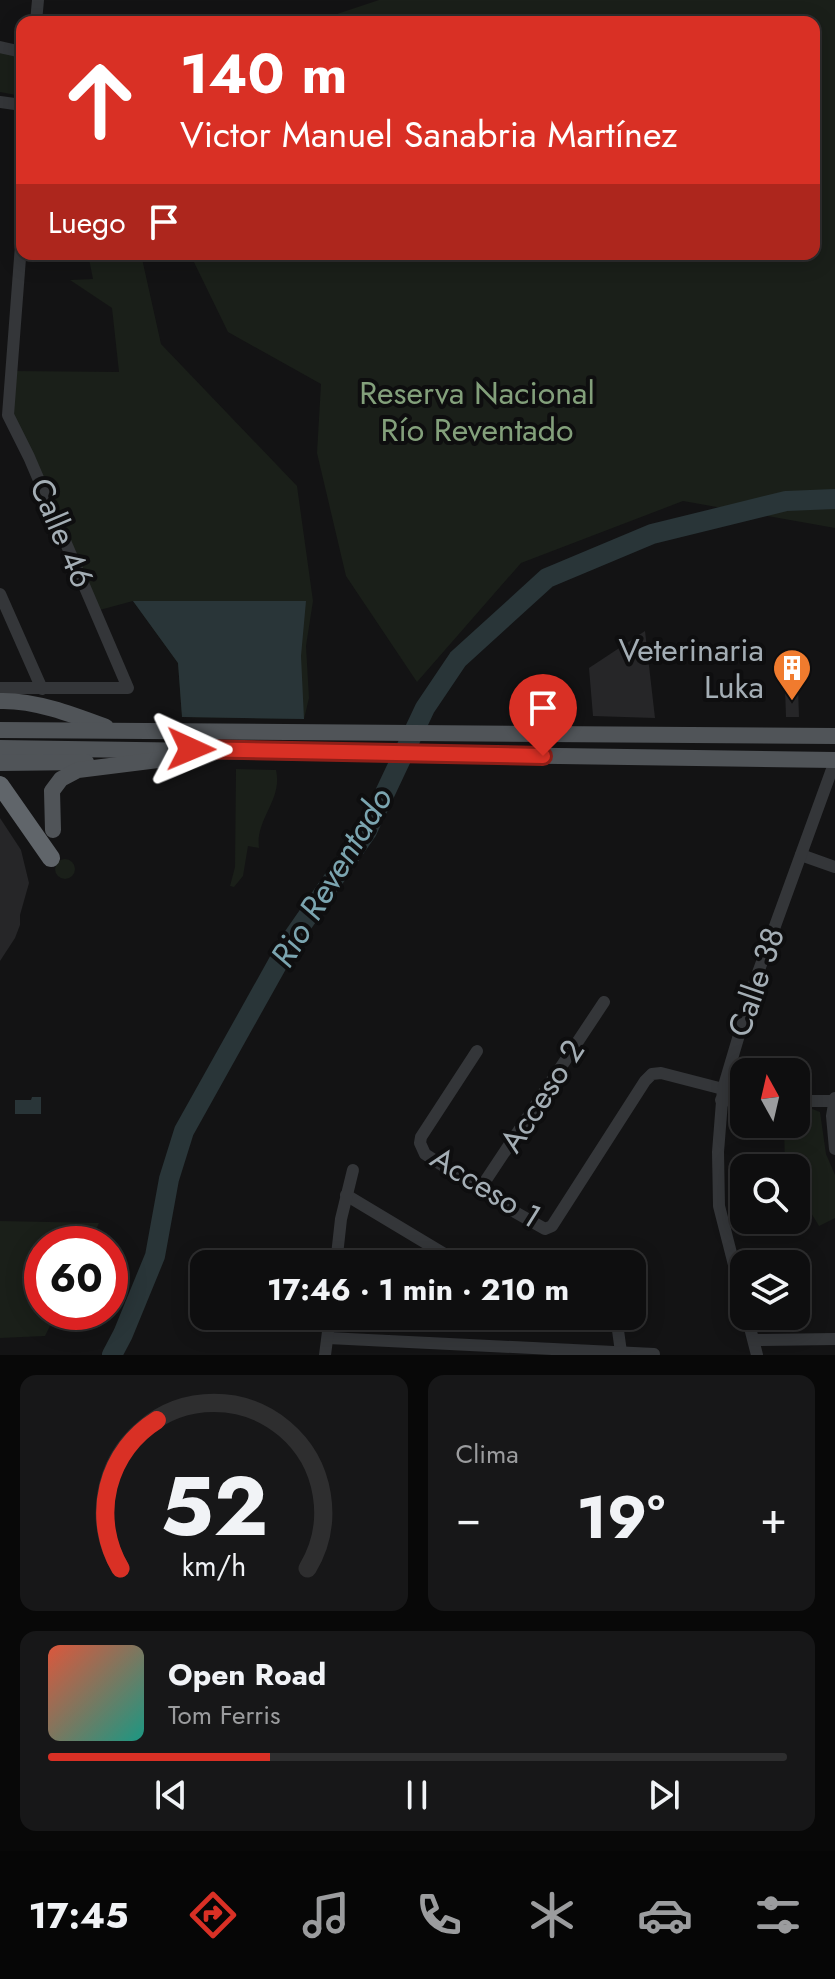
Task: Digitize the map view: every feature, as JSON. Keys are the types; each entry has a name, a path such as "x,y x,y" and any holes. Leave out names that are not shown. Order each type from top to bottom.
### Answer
{"highway":[{"path":"0,785 51,858"}],"main road":[{"path":"0,701 38,706 115,731"},
{"path":"0,730 835,736"},
{"path":"623,757 624,751 632,748 692,745 705,734"},
{"path":"0,748 835,761"},
{"path":"53,830 52,791 68,774 78,770 223,750"},
{"path":"0,763 155,761"}],"street":[{"name":"Calle 46","path":"19,260 4,412 35,471 128,688 42,689"},
{"path":"0,594 42,689 0,688"},
{"name":"Calle 38","path":"730,1250 719,1206 717,1183 722,1095 755,981 835,761"},
{"path":"801,855 835,867"},
{"name":"Acceso 2","path":"480,1189 604,1002"},
{"name":"Acceso 1","path":"477,1051 420,1143 425,1154 545,1229 552,1226 652,1074 661,1073 722,1095"},
{"path":"722,1095 730,1097"},
{"path":"810,1101 835,1100 835,1149"},
{"path":"338,1250 353,1170"},
{"path":"346,1195 438,1250"},
{"path":"325,1355 329,1330"},
{"path":"618,1330 621,1352"},
{"path":"751,1330 757,1355"},
{"path":"328,1338 475,1351 654,1354"},
{"path":"754,1340 835,1339"}],"green space":[{"name":"Reserva Nacional Río Reventado","path":"379,0 835,0 835,528 683,501 521,563 417,682 346,576 317,453 321,384 228,332 193,260 820,260 820,16 331,16"},
{"path":"0,48 16,51 16,95 0,92"},
{"path":"89,260 142,260 161,344 297,486 313,601 306,646 309,698 304,719 182,717 178,663 133,601 96,611 8,415 12,371 119,372 112,308 70,280 93,279"},
{"path":"236,769 276,770 277,781 261,828 259,848 248,846 243,876 234,887 230,886 235,867"},
{"path":"65,859 72,862 75,869 72,876 65,879 58,876 55,869 58,862"},
{"path":"810,1108 820,1112 826,1154 835,1175 835,1218 819,1226 810,1211 810,1154 785,1154 784,1138 810,1138"},
{"path":"0,1221 99,1223 98,1226 24,1226 24,1330 48,1330 45,1336 0,1338"}],"shaded area":[{"path":"133,601 306,601 301,656 304,719 182,717 178,663"},
{"path":"32,1097 41,1097 41,1114 15,1114 15,1100 31,1100"}],"building":[{"path":"645,631 655,718 593,716 589,668"},
{"name":"Veterinaria Luka","path":"785,688 798,688 799,717 786,717"},
{"path":"0,818 21,850 29,883 20,925 0,961"}],"waterway":[{"name":"Rio Reventado","path":"112,1355 155,1256 169,1179 184,1131 289,943 367,831 425,708 458,659 547,578 652,534 786,501 835,499"}],"place":[{"name":"Veterinaria Luka","path":"792,702"}],"route":[{"path":"191,749 543,756"}]}
